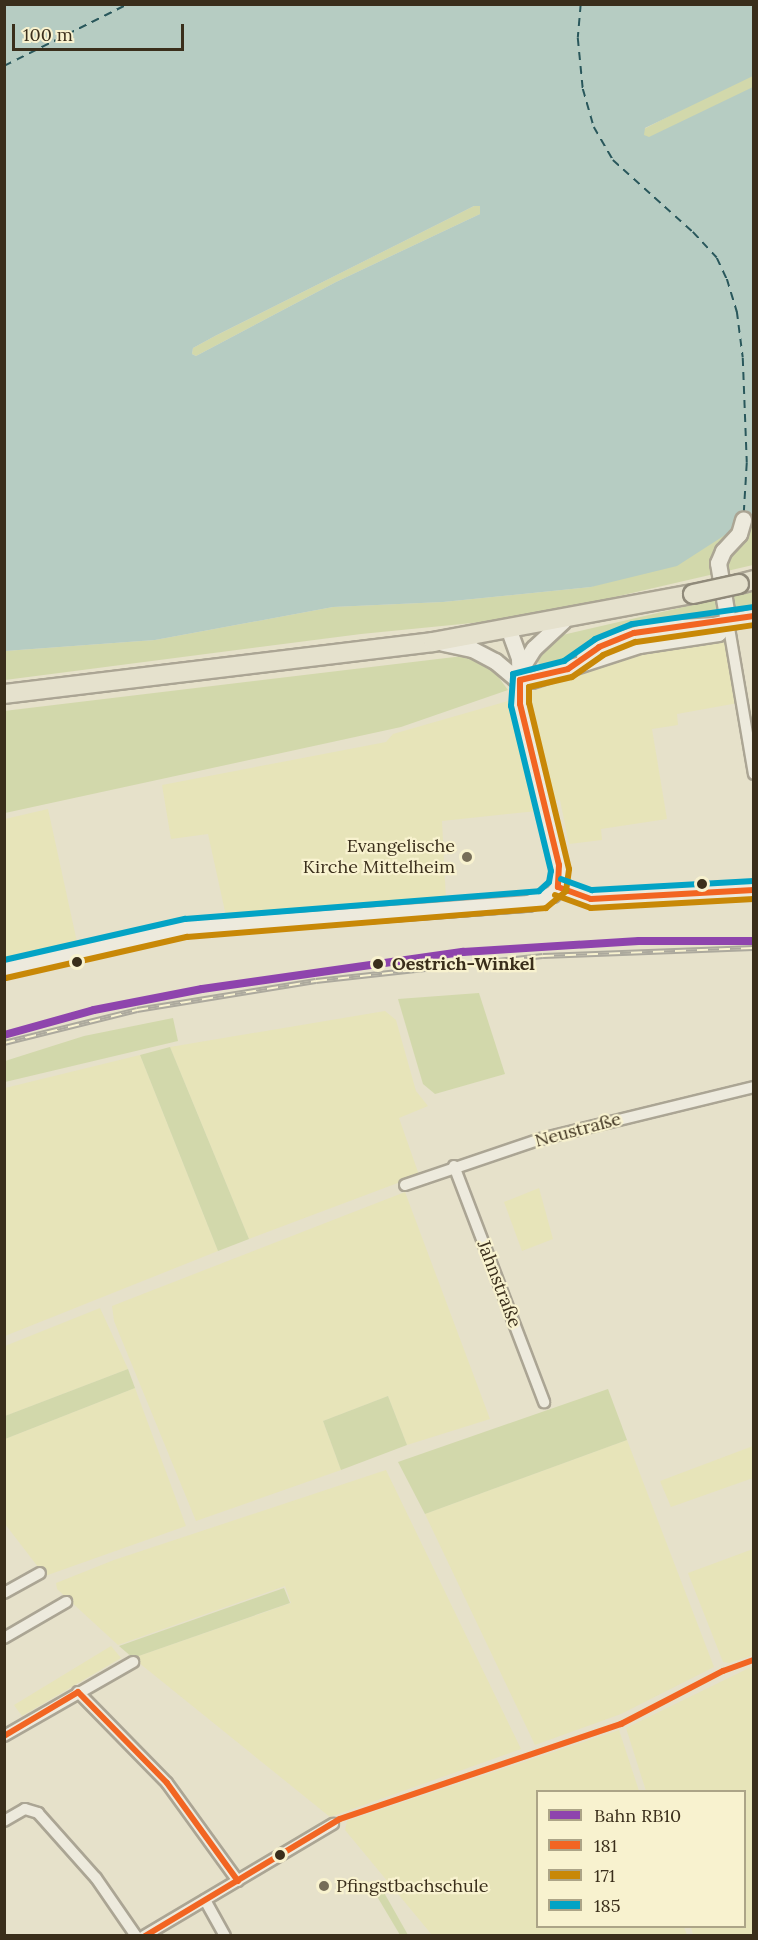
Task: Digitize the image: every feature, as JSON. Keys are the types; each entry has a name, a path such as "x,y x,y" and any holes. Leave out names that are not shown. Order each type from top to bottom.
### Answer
{"main road":[{"path":"728,622 718,563 723,550 739,534 743,520"},
{"path":"4,694 433,642 563,621 746,582"},
{"path":"433,642 472,649 520,675 568,669 599,647 634,633 728,622 753,616"},
{"path":"520,675 534,648 563,621"},
{"path":"505,668 502,655 509,630"},
{"path":"4,969 175,929 528,903 542,900 558,887 559,866 520,704 520,675 509,630"},
{"path":"558,887 591,899 753,890"}],"street":[{"path":"728,622 753,774"},
{"name":"Neustraße","path":"405,1185 454,1166 541,1139 753,1087"},
{"name":"Jahnstraße","path":"454,1166 544,1402"},
{"path":"4,1593 40,1573"},
{"path":"4,1638 66,1602"},
{"path":"4,1736 133,1662"},
{"path":"78,1692 167,1783 238,1881"},
{"path":"4,1821 25,1809 38,1813 96,1878 136,1935"},
{"path":"144,1935 333,1824"},
{"path":"205,1900 225,1935"}],"shaded area":[{"path":"5,5 753,5 753,76 645,128 644,135 649,137 753,87 753,517 677,566 591,587 443,602 333,607 155,640 5,651","holes":["474,206 480,206 480,214 336,282 196,356 192,354 193,348 215,336"]},
{"path":"725,639 738,703 677,714 678,725 652,729 667,819 601,829 602,840 569,844 560,800 549,802 525,702 527,693 650,650"},
{"path":"508,701 537,811 442,821 446,900 226,916 208,834 171,839 162,785 386,742 393,734"},
{"path":"48,809 77,942 5,959 5,819"},
{"path":"385,1011 396,1020 416,1091 428,1106 399,1118 419,1175 249,1239 170,1047"},
{"path":"140,1055 218,1251 5,1336 5,1088"},
{"path":"539,1188 553,1239 522,1251 504,1202"},
{"path":"405,1192 490,1419 407,1445 388,1396 323,1421 341,1470 196,1521 114,1321 112,1306"},
{"path":"100,1308 128,1369 5,1416 5,1346"},
{"path":"135,1388 186,1526 45,1576 5,1524 5,1439"},
{"path":"627,1440 714,1667 621,1714 535,1745 425,1514"},
{"path":"753,1446 753,1478 671,1507 660,1481"},
{"path":"386,1470 521,1749 330,1817 133,1658 291,1603 285,1586 118,1645 57,1589 56,1583 114,1560"},
{"path":"753,1549 753,1655 730,1663 723,1662 688,1573"},
{"path":"111,1646 121,1658 22,1716 14,1705"},
{"path":"753,1666 753,1935 693,1935 691,1928 746,1928 746,1790 646,1790 626,1728"},
{"path":"619,1730 639,1790 536,1790 536,1928 684,1928 687,1935 432,1935 345,1830 347,1821"}],"green space":[{"path":"753,73 753,93 648,147 638,132"},
{"path":"474,206 480,206 480,214 336,282 196,356 192,354 193,348 215,336"},
{"path":"753,517 753,565 524,618 361,634 5,680 5,651 155,640 333,607 443,602 591,587"},
{"path":"753,591 753,611 648,623 580,648 554,666 544,669 536,660 536,654 558,636"},
{"path":"463,656 491,667 508,690 401,727 5,813 4,711"},
{"path":"479,993 505,1074 435,1094 423,1084 398,999"},
{"path":"173,1018 178,1041 5,1082 5,1061 84,1036"},
{"path":"170,1047 249,1239 218,1251 140,1055"},
{"path":"128,1369 135,1388 5,1439 5,1416"},
{"path":"608,1389 627,1440 425,1514 398,1462"},
{"path":"388,1396 407,1445 341,1470 323,1421"},
{"path":"284,1588 290,1603 133,1658 119,1646"},
{"path":"382,1889 408,1935 400,1935 375,1893"}],"ferry route":[{"path":"4,66 128,4"},
{"path":"581,4 578,38 583,89 594,127 613,160 693,232 717,258 727,279 737,311 743,358 747,463 744,513"}],"railway":[{"path":"4,1043 137,1010 316,981 543,956 754,948"}],"rail line":[{"name":"RB10","path":"4,1035 94,1010 202,989 463,952 639,941 754,941"}],"transit line":[{"name":"185","path":"4,960 185,919 539,891 549,882 551,871 511,706 513,674 564,661 595,639 632,624 753,607"},
{"name":"181","path":"520,680 568,669 599,647 634,633 754,616"},
{"name":"171","path":"6,978 187,937 546,908 566,891 569,869 529,703 529,687 572,677 603,655 636,642 754,625"},
{"name":"181","path":"520,680 520,704 559,865 558,887"},
{"name":"185","path":"561,879 592,890 754,881"},
{"name":"181","path":"558,887 591,899 754,890"},
{"name":"171","path":"555,895 591,908 754,899"},
{"name":"181","path":"145,1936 340,1819 621,1724 723,1671 754,1660"},
{"name":"181","path":"4,1736 78,1692 167,1783 238,1881"}],"place":[{"name":"Evangelische Kirche Mittelheim","path":"467,857"},
{"name":"Oestrich-Winkel","path":"378,964"},
{"name":"Pfingstbachschule","path":"324,1886"}]}
